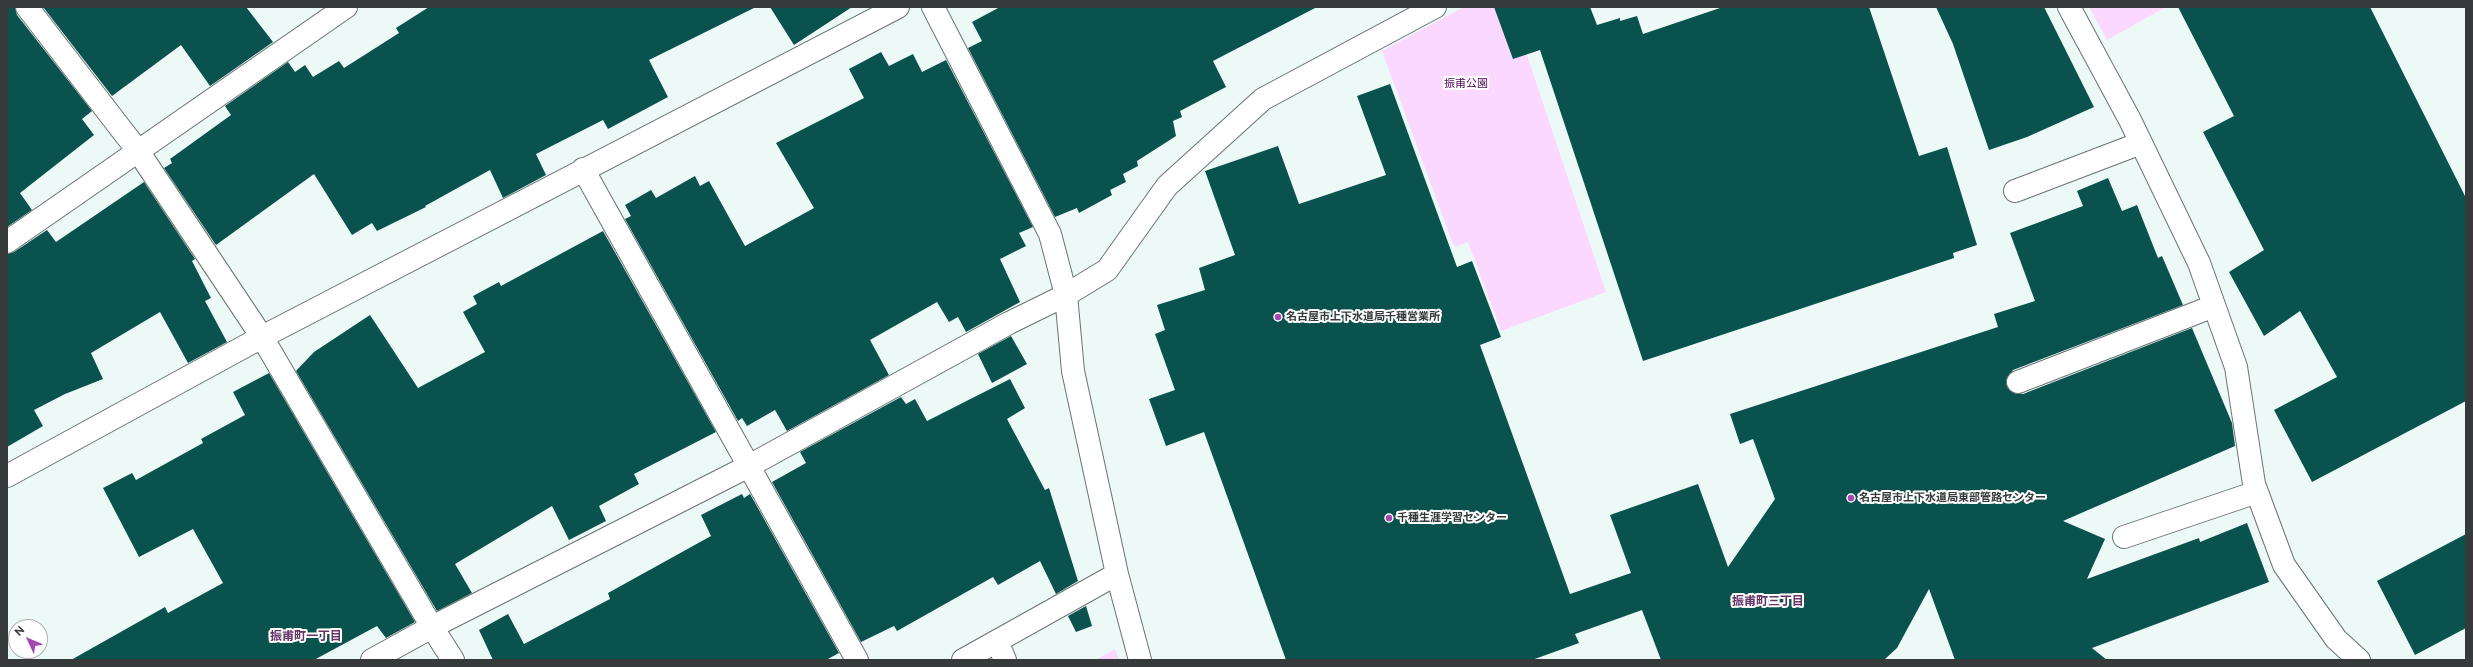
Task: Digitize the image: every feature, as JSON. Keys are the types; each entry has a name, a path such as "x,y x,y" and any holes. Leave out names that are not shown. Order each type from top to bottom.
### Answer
{"street":[{"path":"27,7 138,152 262,337 432,627 453,660"},
{"path":"7,242 346,7"},
{"path":"7,476 262,337 583,169 898,7"},
{"path":"932,7 1050,234 1066,295 1073,371 1117,574 1140,660"},
{"path":"372,660 432,627 749,466 1009,323 1066,295 1107,270 1167,186 1263,99 1435,7"},
{"path":"2069,7 2141,143 2199,263 2236,367 2257,492 2284,565 2336,638 2359,660"},
{"path":"2015,191 2141,143"},
{"path":"583,169 857,660"},
{"path":"2018,382 2214,306"},
{"path":"2124,537 2257,492"},
{"path":"963,660 1001,650 1117,574"}],"green space":[{"name":"振甫公園","path":"1464,7 1511,7 1606,292 1501,331 1468,242 1454,247 1382,51"},
{"path":"2089,7 2166,7 2107,40"},
{"path":"1115,649 1119,660 1095,660"}],"building":[{"path":"7,7 15,7 17,15 92,111 82,119 94,135 20,193 32,210 7,227"},
{"path":"43,7 246,7 273,42 210,86 181,45 112,96"},
{"path":"429,7 756,7 649,60 668,97 608,129 603,120 536,154 546,175 503,198 490,170 425,206 426,207 377,231 372,223 352,235 314,174 216,245 164,168 172,163 170,159 231,115 225,106 288,62 295,72 305,65 313,77 339,61 344,68 399,33 396,28"},
{"path":"770,7 852,7 794,45"},
{"path":"1000,7 1317,7 1213,61 1226,87 1180,111 1182,117 1173,121 1176,136 1137,161 1138,166 1123,174 1126,182 1110,190 1112,195 1079,213 1077,208 1055,217 968,48 982,41 972,22"},
{"path":"1494,7 1590,7 1597,25 1620,18 1620,21 1637,16 1643,34 1723,7 1869,7 1919,156 1947,147 1977,245 1953,253 1954,258 1643,361 1540,50 1513,59"},
{"path":"1936,7 2044,7 2094,107 2027,137 1989,150 1953,44"},
{"path":"2178,7 2370,7 2466,198 2466,401 2312,482 2274,410 2337,377 2300,311 2264,336 2229,272 2264,250 2203,132 2234,116"},
{"path":"881,52 889,66 913,54 922,72 946,60 1033,227 1019,233 1026,246 1000,259 1020,302 966,332 958,317 949,322 937,302 870,340 889,375 787,431 775,410 747,426 742,418 738,421 625,219 631,216 625,205 651,190 656,198 695,176 700,186 709,181 745,246 814,208 776,143 864,98 849,69"},
{"path":"1390,84 1457,267 1472,261 1501,337 1480,345 1570,594 1631,573 1610,515 1698,484 1728,567 1775,499 1753,439 1740,444 1730,414 1998,327 1994,314 2035,301 2010,233 2083,206 2077,191 2108,178 2122,211 2137,205 2158,258 2162,256 2183,305 2013,370 2006,380 2007,387 2016,394 2023,394 2192,328 2232,423 2235,446 2063,521 2105,539 2087,579 2199,538 2200,542 2247,523 2269,582 2092,648 2107,660 1955,660 1929,589 1897,648 1884,660 1661,660 1642,610 1575,634 1579,643 1532,660 1286,660 1204,432 1166,446 1149,399 1175,390 1155,334 1165,330 1157,305 1205,290 1199,268 1235,255 1205,171 1278,146 1299,204 1386,175 1357,96"},
{"path":"144,182 195,259 192,261 211,298 205,301 227,342 188,363 160,312 91,353 103,379 65,394 34,410 43,426 7,447 7,254 14,252 47,230 56,242"},
{"path":"603,231 716,432 634,474 639,484 599,506 606,521 569,540 552,506 455,564 472,593 437,611 296,371 314,352 370,315 418,388 485,352 463,312 477,304 473,296 499,282 501,286"},
{"path":"1011,336 1027,364 992,383 978,354"},
{"path":"269,373 415,622 386,638 377,626 314,660 71,660 165,607 168,613 223,583 193,529 139,557 103,488 132,473 136,480 203,443 201,439 245,415 233,392"},
{"path":"1010,379 1025,408 1007,419 1045,490 1049,488 1078,581 1056,594 1040,561 998,585 993,577 897,631 894,626 861,642 772,482 806,463 800,452 901,397 906,404 915,399 927,421"},
{"path":"742,494 744,498 750,494 839,653 826,660 493,660 479,630 508,614 524,644 610,599 608,593 711,536 701,515"},
{"path":"2466,534 2466,628 2415,655 2377,581"},
{"path":"1086,606 1092,626 1076,632 1068,616"}],"place":[{"name":"名古屋市上下水道局千種営業所","path":"1278,317"},
{"name":"名古屋市上下水道局東部管路センター","path":"1851,498"},
{"name":"千種生涯学習センター","path":"1389,518"}],"district":[{"name":"振甫町三丁目","path":"1768,601"},
{"name":"振甫町一丁目","path":"306,636"}]}
